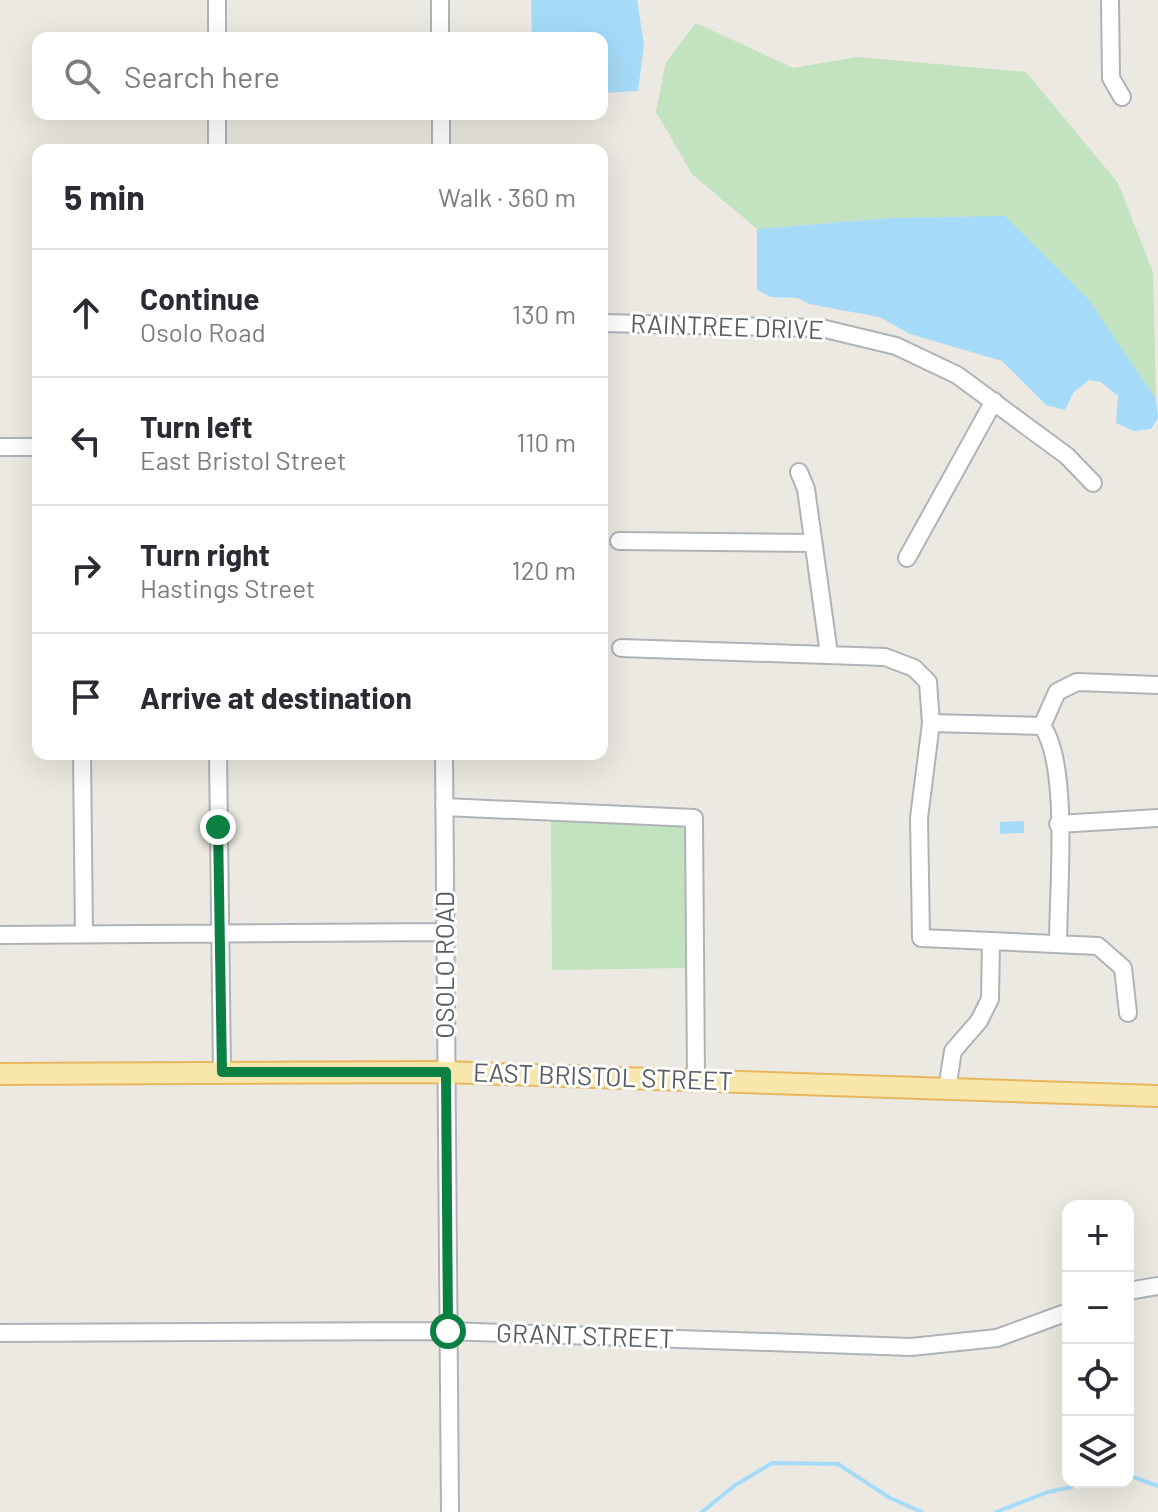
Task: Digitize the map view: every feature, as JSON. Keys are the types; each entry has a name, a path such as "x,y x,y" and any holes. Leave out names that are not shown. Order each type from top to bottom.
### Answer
{"main road":[{"name":"EAST BRISTOL STREET","path":"0,1074 446,1072 1158,1096"}],"street":[{"path":"217,0 217,32"},
{"path":"440,0 440,32"},
{"path":"1110,0 1111,78 1122,97"},
{"path":"217,120 217,144"},
{"path":"441,120 441,144"},
{"name":"RAINTREE DRIVE","path":"608,323 821,328 896,346 957,375 1067,456 1093,483"},
{"path":"907,558 994,401"},
{"path":"0,447 32,447"},
{"path":"799,472 806,489 829,654"},
{"path":"619,541 813,543"},
{"path":"621,648 885,657 914,668 928,682 931,723 919,818 921,938 1098,946 1115,957 1123,968 1128,986 1128,1013"},
{"path":"1042,726 1057,692 1077,682 1158,685"},
{"path":"931,723 1042,726"},
{"path":"1042,726 1052,740 1058,770 1058,943"},
{"path":"82,760 84,934"},
{"path":"218,760 222,1072"},
{"name":"OSOLO ROAD","path":"444,760 450,1512"},
{"path":"444,807 694,818 696,1079"},
{"path":"1058,824 1158,818"},
{"path":"0,935 445,932"},
{"path":"947,1089 953,1051 979,1021 990,999 991,941"},
{"path":"1134,1290 1158,1286"},
{"name":"GRANT STREET","path":"0,1333 448,1331 911,1347 997,1338 1062,1314"}],"green space":[{"path":"696,23 793,68 857,57 1026,72 1118,183 1153,272 1156,399 1088,299 892,218 757,229 692,174 656,112 666,62"},
{"path":"551,820 687,826 687,968 552,970"}],"water":[{"path":"531,0 637,0 644,45 638,91 608,93 608,32 532,32"},
{"path":"1005,216 1088,299 1156,399 1158,418 1151,429 1134,431 1116,423 1118,396 1101,382 1089,380 1073,393 1065,410 1046,405 1002,361 910,334 879,317 809,304 798,298 771,297 757,290 757,229 892,218"},
{"path":"1024,821 1024,833 1000,834 1000,822"}],"waterway":[{"path":"702,1512 734,1486 772,1463 838,1464 890,1498 922,1512"},
{"path":"1134,1477 1158,1486"},
{"path":"996,1512 1067,1488"}],"route":[{"path":"218,827 222,1072 446,1072 448,1331"}]}
